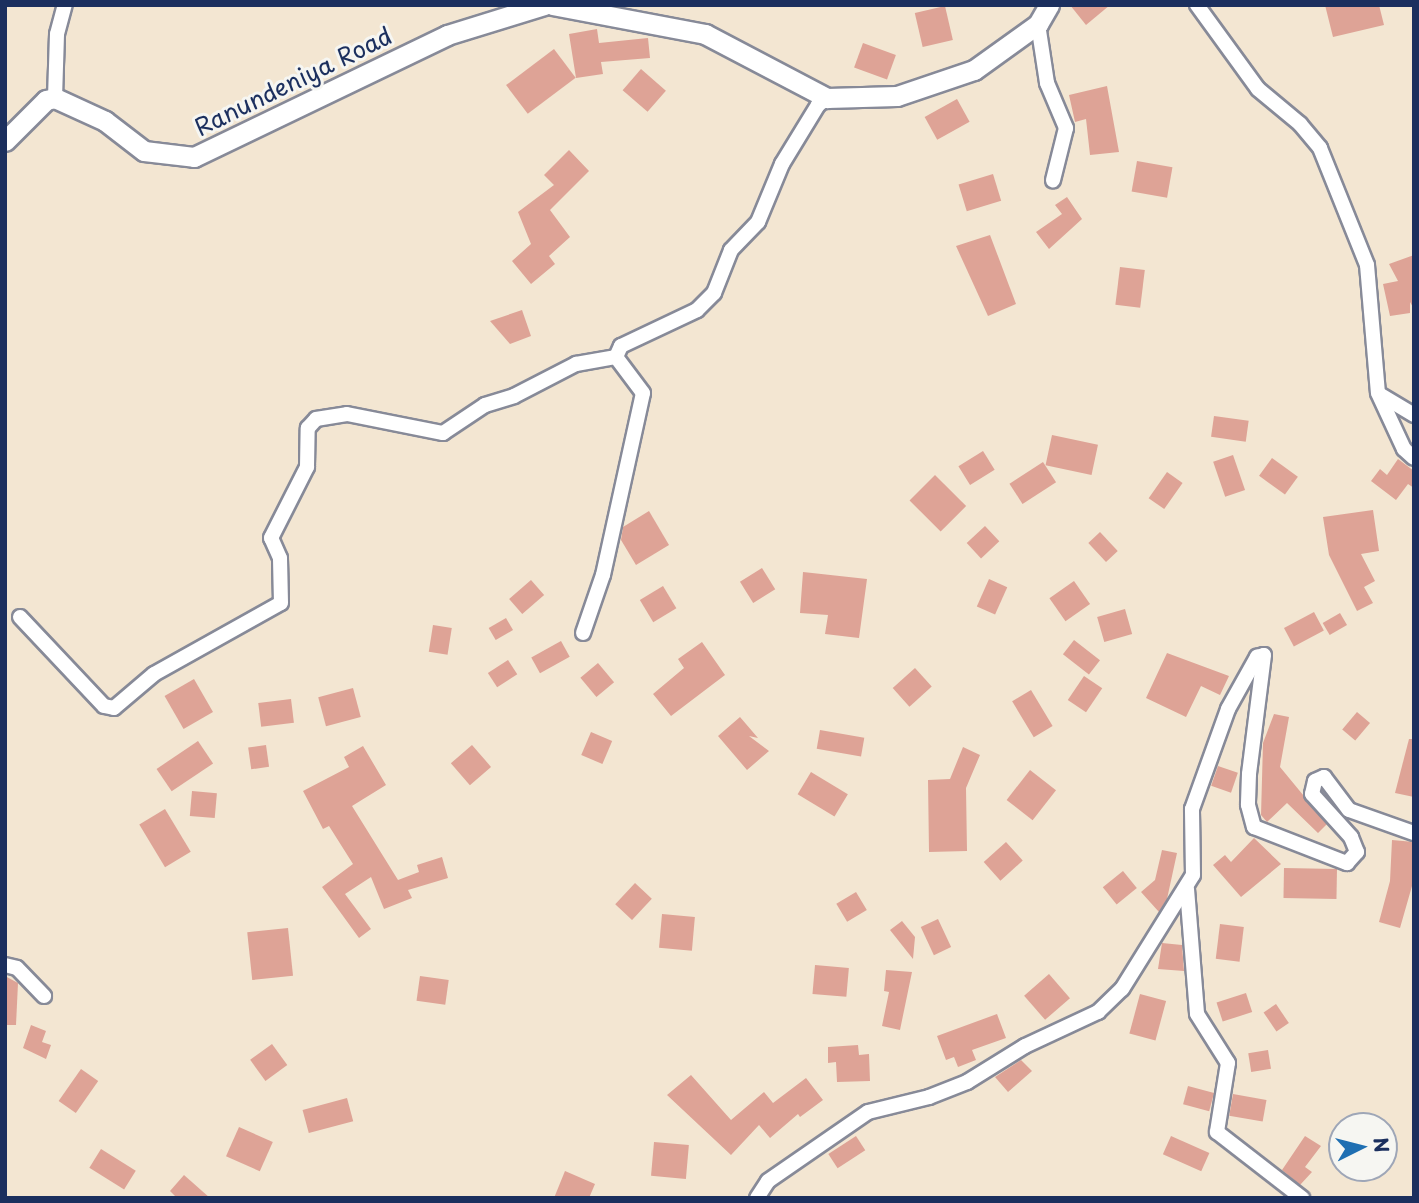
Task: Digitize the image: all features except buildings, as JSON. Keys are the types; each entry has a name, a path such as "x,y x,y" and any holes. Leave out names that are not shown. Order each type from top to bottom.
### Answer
{"main road":[{"name":"Ranundeniya Road","path":"55,98 105,121 144,150 194,157 447,34 544,5"},
{"path":"552,5 705,34 827,98 897,96 974,70 1038,24 1049,5"},
{"path":"5,141 46,100 55,98"}],"street":[{"path":"55,98 57,34 65,5"},
{"path":"1197,5 1258,89 1300,124 1321,148 1367,265 1378,393 1404,449 1414,458"},
{"path":"1038,24 1047,83 1066,128 1054,180"},
{"path":"616,357 621,346 697,310 714,293 731,250 758,222 782,164 818,105 827,98"},
{"path":"20,617 104,706 114,708 154,674 281,603 280,558 271,538 307,467 308,428 316,419 347,414 443,433 485,405 514,396 576,363 616,357"},
{"path":"583,633 603,575 643,393 616,357"},
{"path":"1378,393 1414,415"},
{"path":"757,1198 768,1181 868,1112 929,1097 967,1082 1025,1046 1098,1012 1122,989 1187,889 1193,875 1192,808 1228,709 1257,657 1264,655 1249,774 1248,806 1254,827 1347,863 1357,852 1351,837 1312,794 1315,781 1324,777 1349,810 1414,833"},
{"path":"1187,889 1198,1014 1228,1063 1217,1132 1302,1198"},
{"path":"5,965 18,968 44,996"}]}
